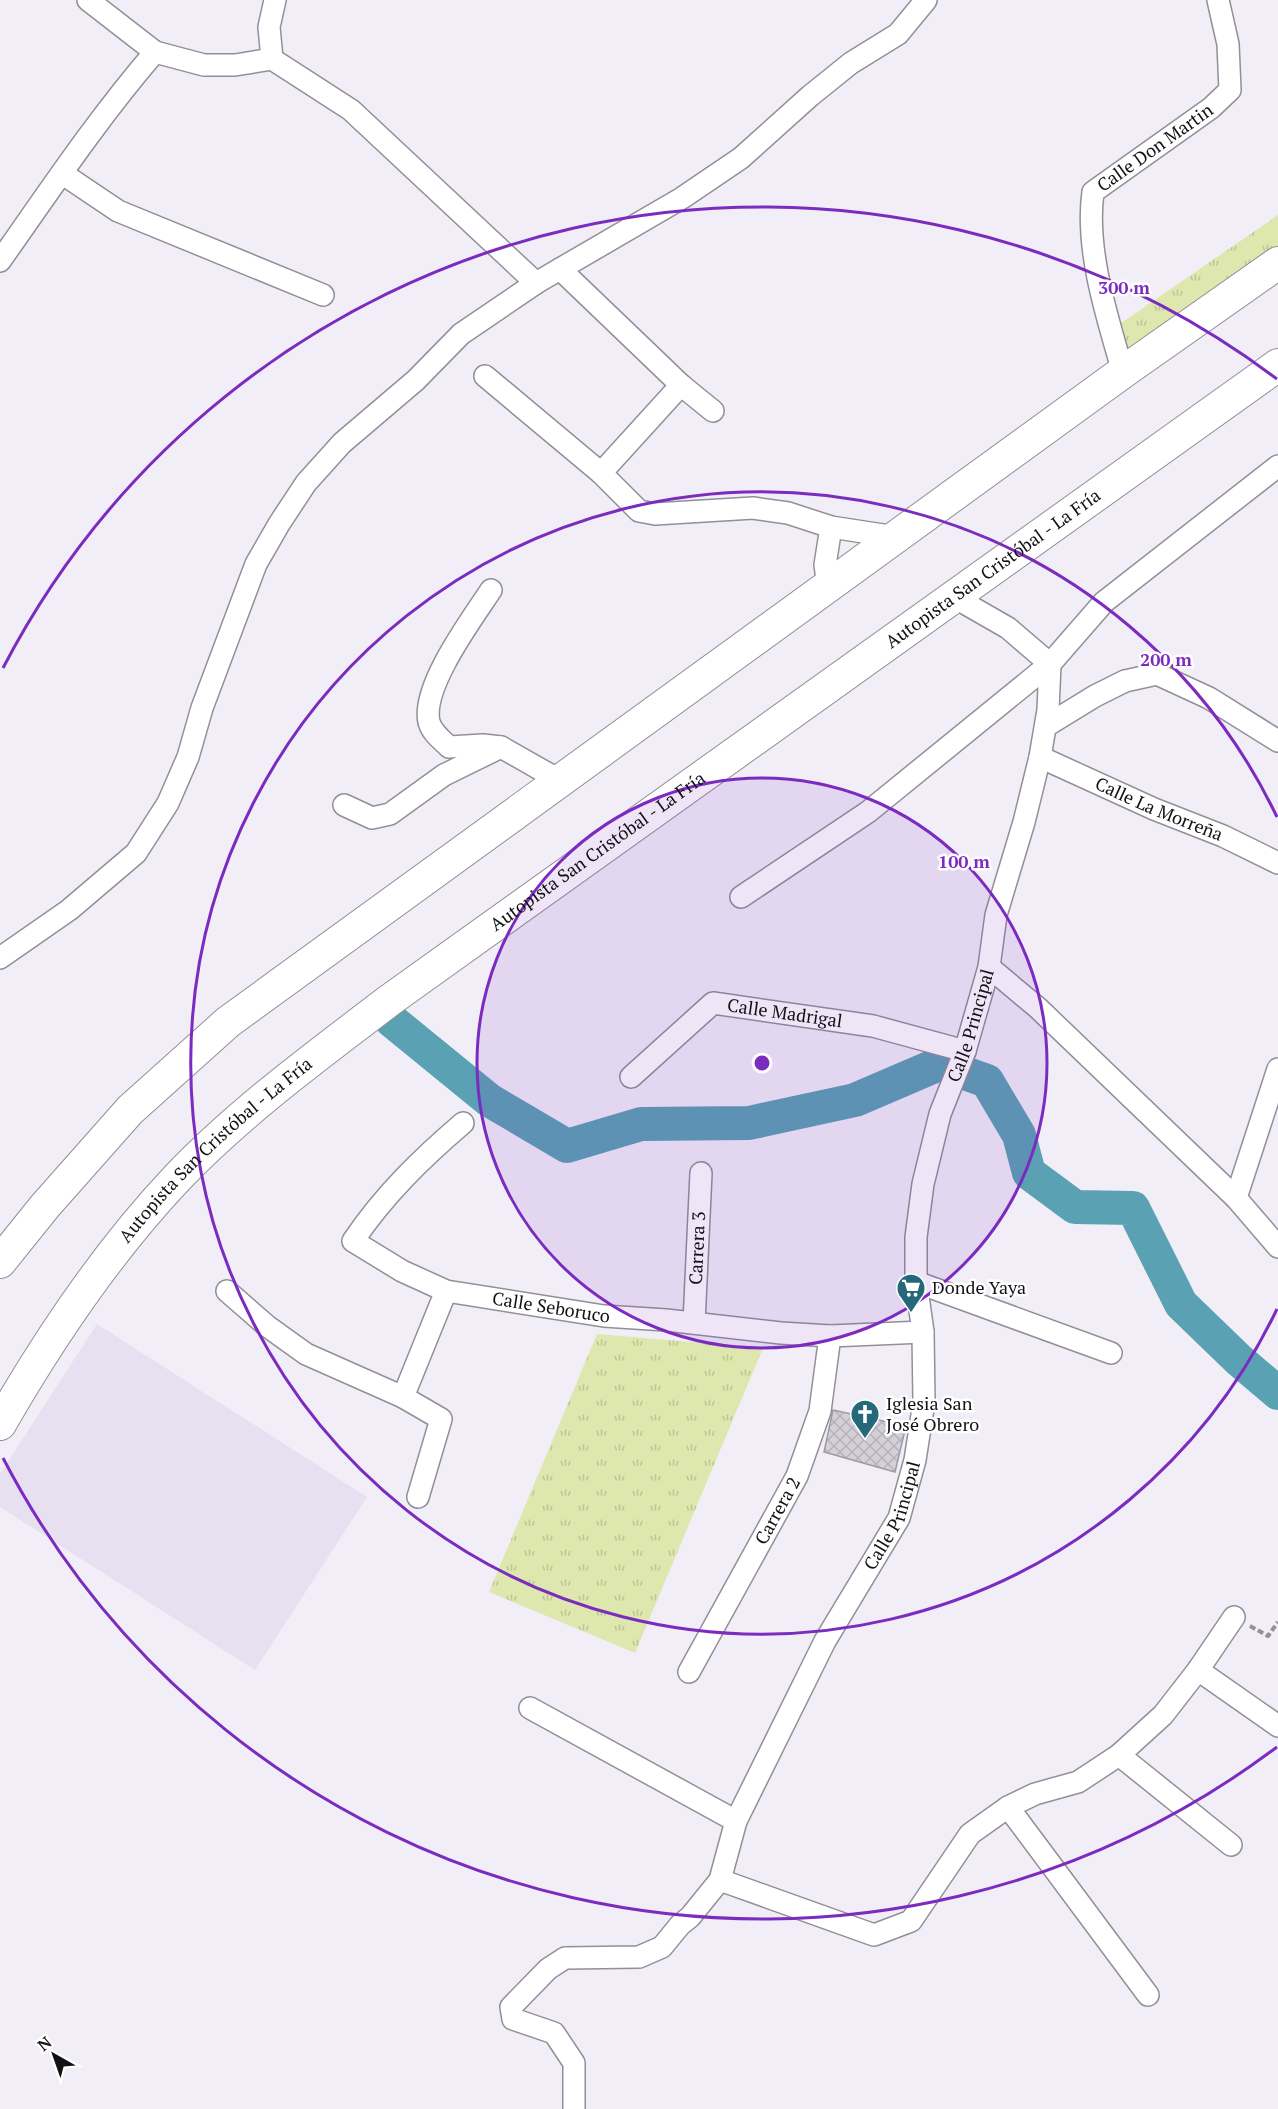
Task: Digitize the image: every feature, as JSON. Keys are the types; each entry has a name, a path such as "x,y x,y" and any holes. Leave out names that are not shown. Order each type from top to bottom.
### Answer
{"highway":[{"path":"0,1262 45,1206 130,1110 228,1022 1123,372 1278,263"},
{"name":"Autopista San Cristóbal - La Fría","path":"0,1425 35,1364 118,1246 178,1177 262,1099 390,1000 1278,365"}],"street":[{"path":"88,0 155,52 204,65 235,65 272,59 351,110 536,283"},
{"path":"272,59 269,27 275,0"},
{"path":"0,958 69,910 136,854 168,803 188,758 202,708 256,564 306,483 342,444 416,380 461,334 536,283 682,198 741,158 851,63 898,34 926,0"},
{"name":"Calle Don Martin","path":"1123,372 1098,274 1091,208 1094,192 1210,108 1230,90 1228,44 1218,0"},
{"path":"0,261 121,91 155,52"},
{"path":"63,174 118,211 323,295"},
{"path":"560,269 681,385 713,411"},
{"path":"484,376 601,473 639,511 655,514 753,508 788,513 831,526 896,537"},
{"path":"601,473 681,385"},
{"path":"741,897 868,812 1050,664 1104,602 1278,466"},
{"path":"828,586 825,565 831,526"},
{"path":"491,590 440,671 428,710 433,732 449,747 483,745 501,747 559,780"},
{"path":"954,597 1008,628 1050,664"},
{"name":"Calle Principal","path":"574,2109 573,2063 554,2033 513,2019 511,2007 548,1969 565,1958 639,1957 662,1947 720,1880 736,1821 825,1641 898,1518 915,1460 924,1402 923,1332 916,1282 916,1238 923,1184 940,1114 965,1051 989,967 996,915 1024,822 1040,757 1050,693 1050,664"},
{"path":"1046,726 1095,696 1125,681 1157,674 1209,698 1278,741"},
{"path":"344,805 372,818 390,814 444,775 501,747"},
{"name":"Calle La Morreña","path":"1040,757 1154,809 1222,836 1278,863"},
{"path":"989,967 1038,1008 1236,1198 1278,1247"},
{"name":"Calle Madrigal","path":"631,1077 713,1003 873,1026 965,1051"},
{"path":"1236,1198 1278,1069"},
{"name":"Calle Seboruco","path":"463,1123 396,1184 370,1215 353,1241 402,1270 447,1291 604,1316 781,1333 830,1336 923,1332"},
{"name":"Carrera 3","path":"694,1323 701,1173"},
{"path":"916,1282 1111,1353"},
{"path":"227,1291 267,1326 306,1354 403,1397 441,1419 418,1497"},
{"path":"403,1397 447,1291"},
{"name":"Carrera 2","path":"689,1672 797,1476 820,1411 830,1336"},
{"path":"720,1880 874,1935 911,1921 970,1834 1008,1807 1035,1794 1078,1782 1119,1755 1163,1715 1198,1670 1234,1617"},
{"path":"1198,1670 1278,1726"},
{"path":"530,1708 736,1821"},
{"path":"1119,1755 1231,1845"},
{"path":"1008,1807 1148,1995"}],"path":[{"path":"1234,1617 1269,1636 1278,1622"}],"shaded area":[{"path":"97,1324 367,1497 255,1670 0,1507 0,1474"}],"green space":[{"path":"1278,215 1278,263 1123,372 1111,330"},
{"path":"597,1334 763,1348 635,1653 489,1592"}],"building":[{"name":"Iglesia San José Obrero","path":"833,1410 906,1426 895,1472 824,1452"}],"waterway":[{"path":"391,1020 489,1100 567,1146 641,1124 749,1123 855,1100 939,1064 987,1081 1019,1135 1029,1173 1075,1207 1133,1208 1181,1304 1239,1360 1278,1393"}],"place":[{"name":"Donde Yaya","path":"911,1314"},
{"name":"Iglesia San José Obrero","path":"865,1440"}]}
